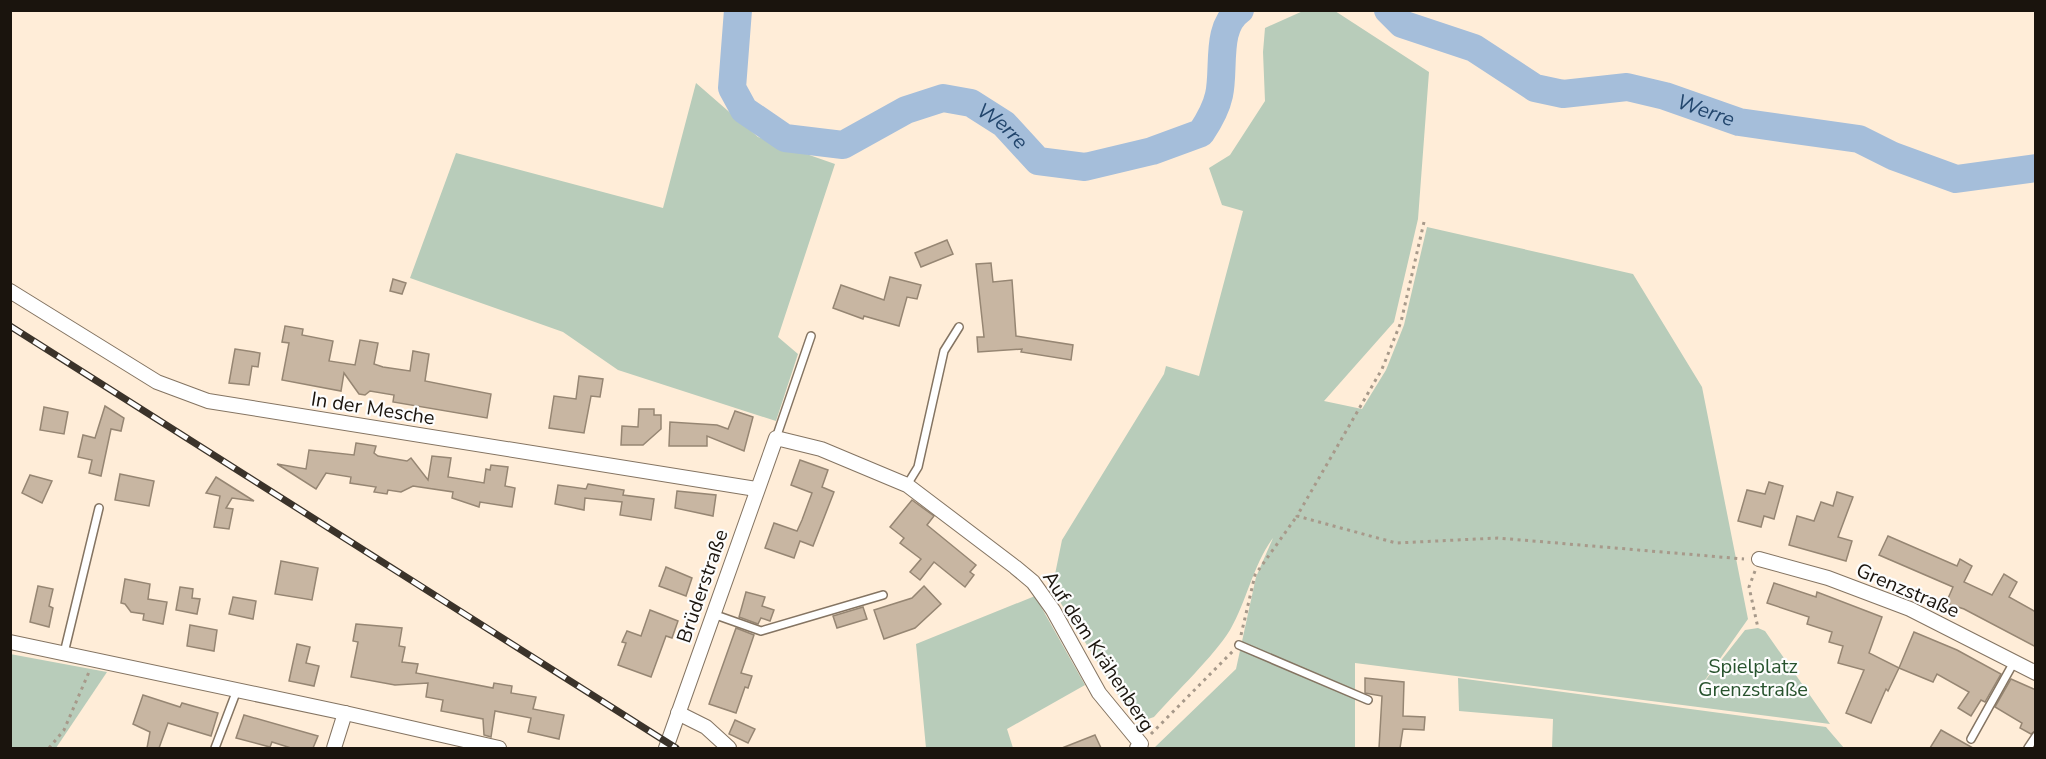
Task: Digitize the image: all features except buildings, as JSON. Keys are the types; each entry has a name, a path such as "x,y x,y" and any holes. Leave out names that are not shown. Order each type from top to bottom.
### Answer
{"street":[{"name":"In der Mesche","path":"10,291 157,382 208,401 756,489"},
{"name":"Brüderstraße","path":"666,748 776,438"},
{"name":"Auf dem Krähenberg","path":"776,438 821,449 907,485 1033,582 1053,610 1099,693 1139,746"},
{"name":"Grenzstraße","path":"1759,559 1828,578 1910,609 2036,673"},
{"path":"10,642 345,712 500,748"},
{"path":"334,748 345,712"},
{"path":"678,713 705,727 729,748"}],"lane":[{"path":"907,485 918,467 944,351 959,327"},
{"path":"776,438 811,336"},
{"path":"64,653 99,508"},
{"path":"713,614 762,631 883,596"},
{"path":"1239,645 1368,700"},
{"path":"1971,739 2014,662"},
{"path":"215,748 237,690"},
{"path":"2028,748 2036,736"}],"path":[{"path":"1139,746 1239,645 1255,575 1297,516 1382,369 1401,322 1424,222"},
{"path":"1297,516 1396,543 1498,538 1696,556 1759,559"},
{"path":"1749,587 1758,628"},
{"path":"49,748 64,730 95,660"}],"green space":[{"name":"Spielplatz Grenzstraße","path":"1303,11 1335,11 1429,72 1418,219 1394,322 1324,401 1362,409 1386,370 1404,325 1427,227 1633,274 1702,387 1748,619 1700,687 1745,630 1758,628 1765,631 1830,724 1355,663 1355,748 1154,748 1236,669 1256,577 1273,538 1260,560 1236,619 1223,640 1154,717 1142,721 1123,703 1052,589 1062,540 1164,374 1166,366 1199,376 1243,211 1222,205 1209,168 1230,155 1265,101 1263,52 1265,28"},
{"path":"696,83 758,137 835,164 778,337 798,354 776,421 618,370 563,332 410,278 456,153 663,208"},
{"path":"1035,596 1085,685 1007,729 1013,748 926,748 916,644"},
{"path":"10,654 107,672 56,748 11,748"},
{"path":"1458,678 1826,727 1844,748 1552,748 1553,719 1459,711"}],"waterway":[{"name":"Werre","path":"738,10 732,88 744,110 785,138 843,145 906,110 943,98 971,103 1004,124 1038,161 1085,167 1152,151 1201,133 1212,115 1219,95 1222,49 1227,27 1232,17 1240,10"},
{"name":"Werre","path":"1388,10 1402,24 1474,48 1535,88 1563,94 1627,87 1665,96 1739,122 1859,139 1893,156 1956,179 2036,168"}],"railway":[{"path":"10,326 676,748"}]}
